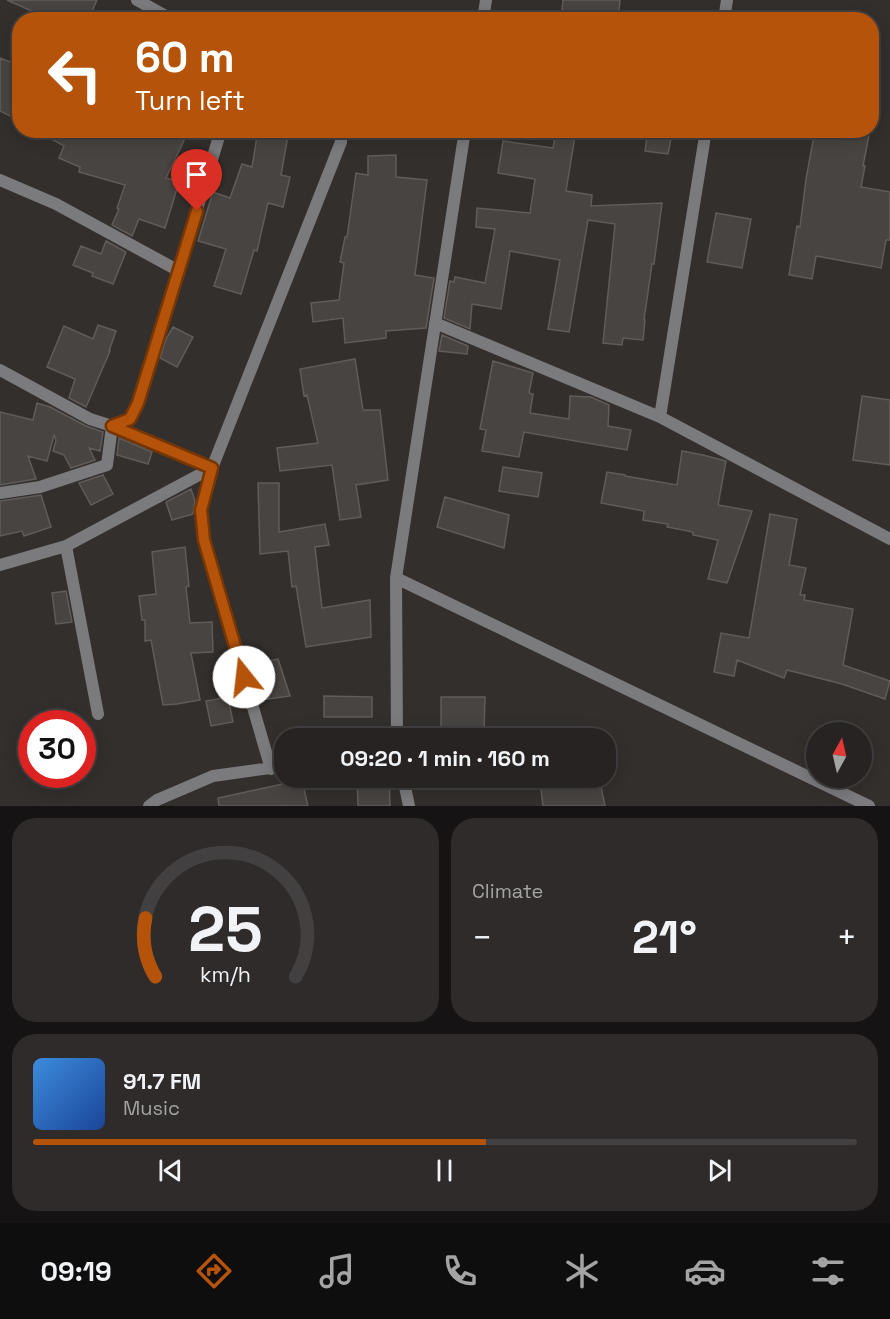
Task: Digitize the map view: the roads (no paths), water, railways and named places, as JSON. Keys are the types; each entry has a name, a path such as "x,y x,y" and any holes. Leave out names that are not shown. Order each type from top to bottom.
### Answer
{"street":[{"path":"138,0 159,12"},
{"path":"112,426 130,419 138,403 220,138"},
{"path":"271,769 204,540 201,510 212,468 341,138"},
{"path":"397,728 396,578 464,138"},
{"path":"660,417 705,138"},
{"path":"0,180 57,204 178,271"},
{"path":"435,324 660,417 890,539"},
{"path":"0,370 90,419 212,468"},
{"path":"0,493 39,487 107,465 112,426"},
{"path":"0,565 66,546 212,468"},
{"path":"66,546 98,714"},
{"path":"396,578 869,806"},
{"path":"149,806 157,800 213,776 274,768"},
{"path":"405,788 409,806"}]}
